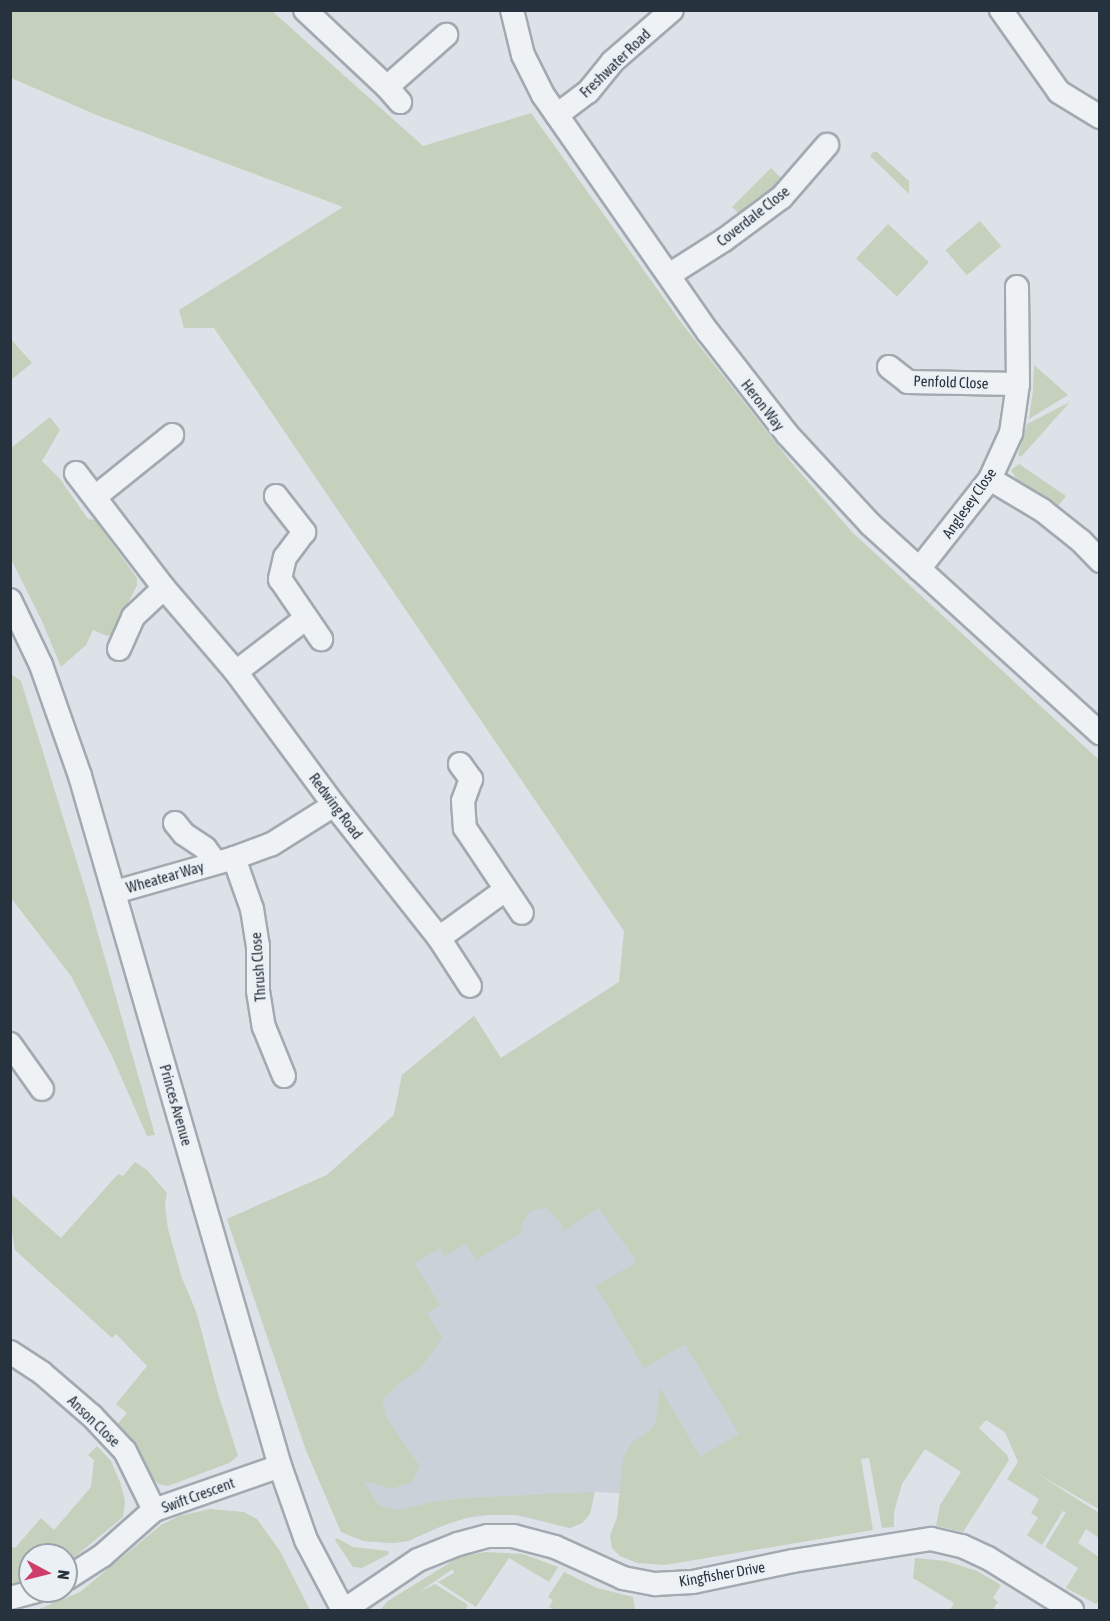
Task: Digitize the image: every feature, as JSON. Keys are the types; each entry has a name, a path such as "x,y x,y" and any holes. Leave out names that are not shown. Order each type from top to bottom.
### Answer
{"street":[{"path":"305,10 394,94 446,35"},
{"name":"Heron Way","path":"512,10 523,55 543,95 729,360 788,435 846,500 1100,733"},
{"name":"Freshwater Road","path":"557,115 588,92 612,62 672,10"},
{"path":"1001,10 1059,92 1100,117"},
{"name":"Coverdale Close","path":"669,275 724,240 782,197 826,145"},
{"name":"Anglesey Close","path":"919,569 990,479 1011,433 1018,384 1017,288"},
{"name":"Penfold Close","path":"889,366 908,382 1018,384"},
{"path":"95,497 172,435"},
{"name":"Redwing Road","path":"76,473 164,588 236,672 334,806 439,938 471,986"},
{"path":"990,479 1042,510 1100,561"},
{"path":"276,496 304,532 285,557 280,579 305,619 321,639"},
{"path":"119,649 133,617 164,588"},
{"name":"Princes Avenue","path":"10,600 41,665 80,777 115,891 279,1466 306,1539 343,1611"},
{"path":"236,672 305,619"},
{"path":"460,764 471,779 463,801 465,828 522,913"},
{"name":"Wheatear Way","path":"115,891 225,860 272,844 334,806"},
{"name":"Wheatear Way","path":"175,823 184,834 225,860"},
{"name":"Thrush Close","path":"225,860 252,909 258,945 258,991 264,1026 284,1076"},
{"path":"439,938 505,890"},
{"path":"10,1044 42,1089"},
{"name":"Anson Close","path":"10,1352 42,1373 92,1416 125,1451 154,1510"},
{"name":"Swift Crescent","path":"78,1571 102,1556 154,1510 279,1466"},
{"name":"Kingfisher Drive","path":"343,1611 418,1560 478,1539 513,1536 555,1547 623,1578 655,1584 693,1582 793,1561 931,1539 962,1546 988,1558 1072,1611"}],"shaded area":[{"path":"619,982 914,1399 620,1493 595,1492 590,1514 582,1523 570,1528 506,1513 459,1519 408,1541 393,1543 364,1541 341,1532 306,1450 227,1219 327,1175 394,1115 402,1075 474,1016 501,1058"}],"green space":[{"path":"11,10 272,11 423,146 531,113 680,321 791,462 852,532 1099,760 1099,1509 1036,1473 1099,1513 1099,1538 1086,1529 1078,1543 1099,1557 1099,1601 1096,1604 1066,1588 1078,1568 1045,1547 1066,1512 1063,1511 1042,1545 1027,1535 1038,1518 1031,1513 1039,1499 1007,1479 1018,1462 1005,1432 986,1420 979,1428 1007,1455 1009,1460 963,1532 936,1526 940,1505 961,1472 925,1449 902,1484 894,1512 894,1527 882,1528 869,1458 861,1459 873,1530 665,1565 637,1563 620,1556 612,1548 610,1536 617,1517 623,1458 632,1442 650,1431 656,1421 660,1387 700,1457 739,1434 685,1344 644,1368 596,1286 637,1262 599,1208 563,1231 561,1223 546,1208 531,1211 521,1224 522,1232 476,1260 466,1243 445,1256 440,1248 414,1263 440,1305 427,1313 442,1338 421,1368 401,1382 382,1400 387,1419 420,1466 412,1482 391,1489 363,1480 379,1506 399,1510 432,1502 468,1498 594,1492 590,1514 582,1523 570,1528 520,1515 476,1515 441,1526 408,1541 393,1543 364,1541 341,1532 306,1450 227,1219 327,1175 394,1115 402,1075 474,1016 501,1058 619,982 624,931 214,328 184,328 179,310 343,207 99,116 11,78"},
{"path":"873,152 877,152 909,181 909,194 870,156"},
{"path":"771,168 782,179 743,218 732,207"},
{"path":"980,221 1001,246 967,275 946,250"},
{"path":"888,224 929,262 897,297 856,258"},
{"path":"11,339 32,363 11,380"},
{"path":"1034,365 1068,395 1029,419 1033,390"},
{"path":"1070,402 1021,457 1018,455 1027,424"},
{"path":"50,417 60,430 42,461 60,479 88,519 95,520 137,578 137,585 113,634 107,636 93,630 86,645 61,667 42,621 11,559 11,448"},
{"path":"1019,464 1066,496 1058,506 1019,484 1011,470"},
{"path":"11,674 21,681 87,895 155,1135 147,1136 112,1056 71,976 11,898"},
{"path":"135,1162 147,1170 167,1193 165,1204 168,1229 182,1278 197,1314 217,1390 238,1456 229,1463 168,1486 159,1484 150,1477 115,1427 127,1413 116,1404 147,1366 116,1334 112,1338 15,1250 11,1226 10,1193 61,1238 118,1174 123,1176"},
{"path":"97,1446 111,1461 125,1501 123,1517 78,1554 78,1543 19,1543 41,1518 54,1530 91,1487 94,1460 88,1455"},
{"path":"210,1509 244,1512 257,1519 280,1551 310,1610 37,1610 54,1603 78,1603 78,1593 161,1525 179,1516"},
{"path":"337,1538 353,1547 388,1551 389,1554 362,1568 353,1567 335,1540"},
{"path":"18,1545 18,1582 11,1583 11,1546 15,1548"},
{"path":"485,1552 523,1554 558,1567 549,1582 509,1558 476,1607 438,1582 454,1573 453,1569 419,1592 435,1584 468,1605 465,1610 380,1610 388,1601 459,1557"},
{"path":"915,1558 946,1561 977,1571 1001,1585 993,1598 998,1602 992,1610 950,1610 954,1603 913,1578"},
{"path":"564,1572 597,1588 633,1597 635,1610 555,1610 549,1607 553,1600 548,1597"}]}
